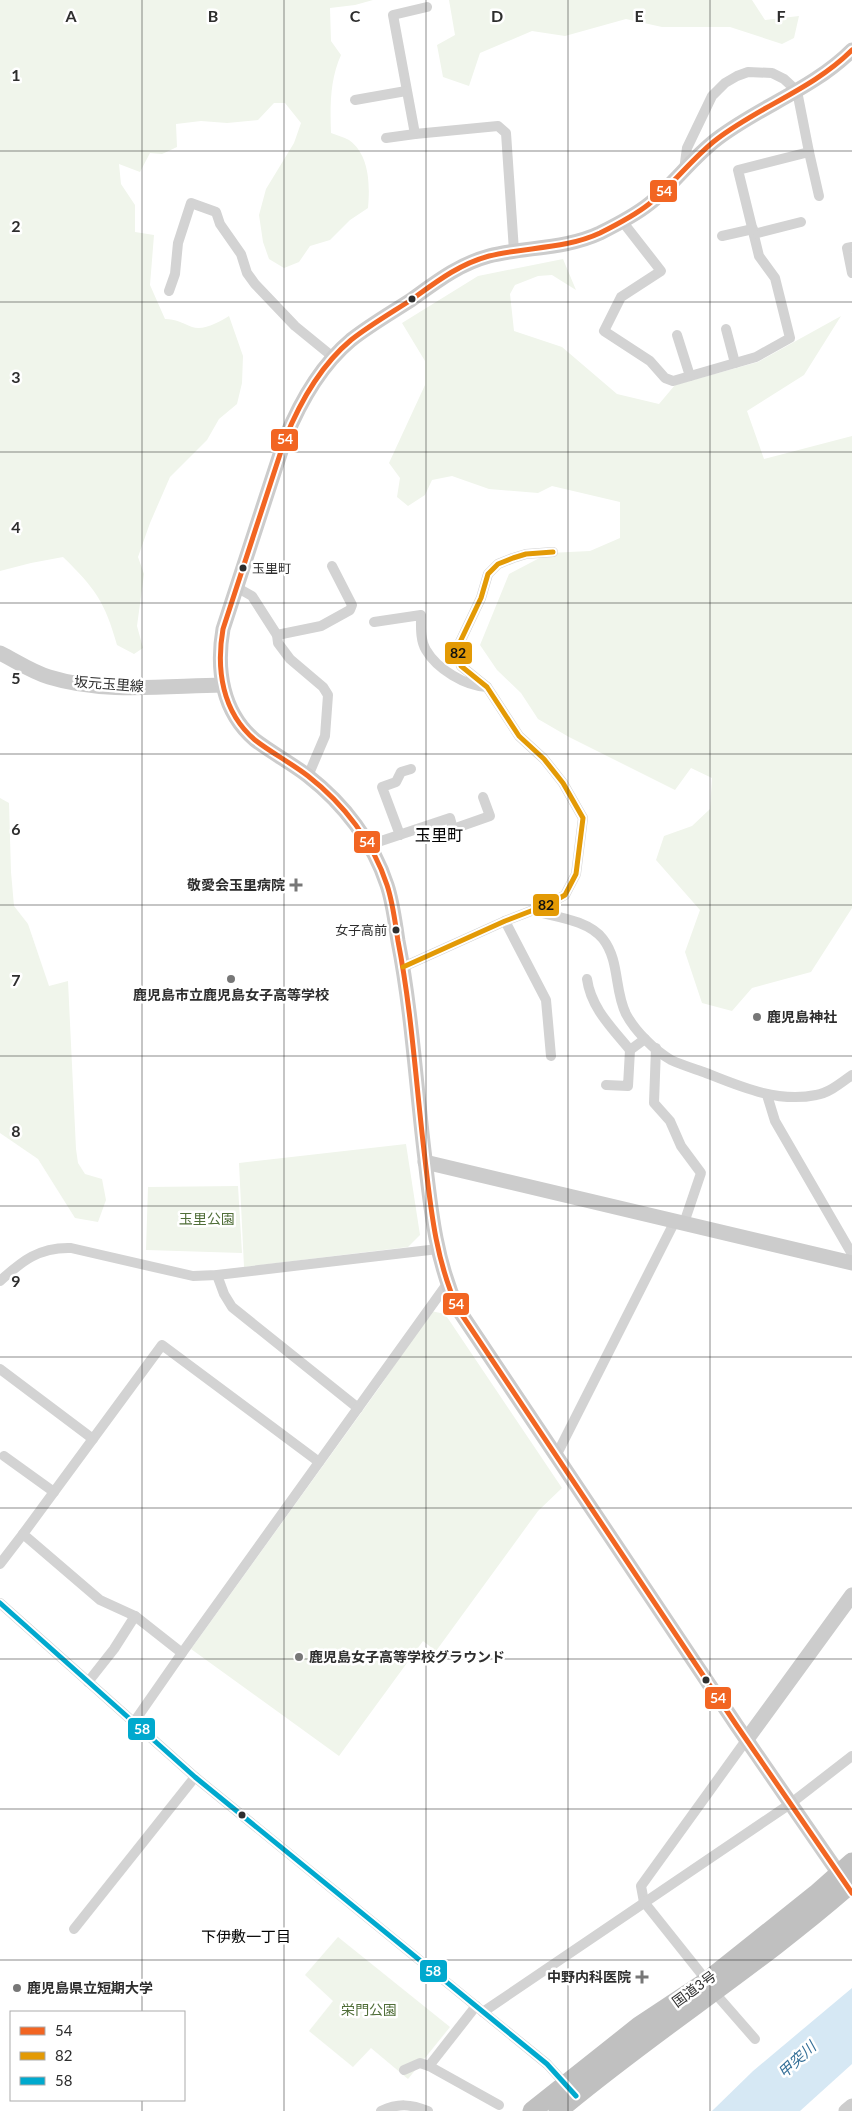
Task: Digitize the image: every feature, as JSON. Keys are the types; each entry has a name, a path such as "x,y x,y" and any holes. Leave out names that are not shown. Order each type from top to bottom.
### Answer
{"highway":[{"name":"国道3号","path":"545,2109 710,1986 818,1912 849,1880"}],"street":[{"path":"415,134 393,15 427,7"},
{"path":"849,1880 790,1804 458,1309 446,1284 428,1200 403,967 387,885 369,846 339,804 308,776 254,739 235,714 222,685 220,648 223,629 284,439 296,411 333,357 352,340 453,271 474,261 514,251 580,240 597,234 622,221 649,204 716,140 737,125 815,80 852,50"},
{"path":"684,170 686,148 712,96 724,82 748,72 772,74 784,79 797,91 819,196"},
{"path":"355,100 406,91"},
{"path":"386,138 498,126 506,133 514,251"},
{"path":"622,221 660,271 621,297 604,331 650,361 666,378 673,381 756,358 790,338 775,278 759,256 738,170 809,152"},
{"path":"169,291 175,274 178,243 191,202 216,212 220,224 241,254 247,273 255,284 295,326 333,357"},
{"path":"722,236 800,222"},
{"path":"852,247 847,248 852,273"},
{"path":"726,329 735,363"},
{"path":"677,335 690,376"},
{"path":"403,967 505,921 534,911 566,895 576,874 583,818 563,784 544,759 519,736 487,687 461,666 458,656 460,642 481,598 488,574 498,564 520,556 554,552"},
{"path":"277,635 320,626 350,610 352,604 332,566"},
{"path":"236,587 252,596 277,635 278,643 290,658 323,687 328,695 325,736 308,776"},
{"path":"374,622 420,615 425,649 439,664 458,678 474,686 487,687"},
{"name":"坂元玉里線","path":"1,653 47,677 93,685 125,687 222,685"},
{"path":"400,835 382,787 396,782 401,772 411,769"},
{"path":"369,846 450,818 453,829 490,816 483,797"},
{"path":"534,911 582,924 603,938 611,952 626,1014 645,1039 670,1059 737,1086 768,1095 816,1096 852,1075"},
{"path":"505,921 546,1000 551,1056"},
{"path":"587,979 588,990 600,1014 630,1050 628,1086 606,1085"},
{"path":"630,1050 645,1039"},
{"path":"556,1456 680,1222 701,1173 681,1146 670,1122 654,1103 656,1048"},
{"path":"768,1095 775,1121 852,1254"},
{"path":"425,1162 852,1263"},
{"path":"0,1281 23,1262 54,1248 71,1248 193,1276 217,1275 438,1249"},
{"path":"217,1275 232,1308 358,1408"},
{"path":"134,1722 182,1652 446,1284"},
{"path":"0,1564 162,1345 319,1462"},
{"path":"0,1369 93,1439"},
{"path":"4,1456 54,1492"},
{"path":"23,1534 100,1600 135,1616 182,1652"},
{"path":"754,2039 644,1902 641,1886 852,1595"},
{"path":"0,1603 195,1777 554,2070 571,2090"},
{"path":"88,1682 114,1649 135,1616"},
{"path":"429,2066 479,2009 790,1804 852,1756"},
{"path":"74,1929 195,1777"},
{"path":"404,2070 420,2063 429,2066 500,2106"},
{"path":"381,2111 393,2106 414,2105 428,2111"},
{"path":"846,2111 852,2106"}],"green space":[{"path":"0,0 373,0 355,5 330,8 331,41 341,55 333,83 331,133 349,140 356,146 365,162 369,190 368,208 350,220 330,240 310,246 299,262 284,268 269,259 263,242 259,215 266,189 294,143 301,123 285,103 274,103 258,120 227,123 201,121 176,124 177,147 162,154 150,153 140,172 119,164 121,184 135,205 135,232 154,235 150,285 165,319 176,320 192,327 201,328 229,316 243,356 242,383 237,404 219,419 207,440 170,477 150,523 138,557 144,574 137,626 143,648 134,654 117,645 108,617 98,596 63,557 0,571"},
{"path":"449,0 752,0 765,20 799,16 794,38 782,44 730,27 662,27 626,19 565,36 532,31 480,53 469,86 443,77 437,45 455,35"},
{"path":"563,259 576,290 552,275 538,276 515,285 510,294 514,331 562,347 617,394 659,404 675,385 758,362 841,316 804,375 747,411 764,459 852,436 852,908 811,972 752,988 732,1011 702,1003 685,952 700,910 656,860 664,836 692,826 710,809 712,778 691,768 675,790 569,737 538,719 521,693 497,670 480,645 509,574 549,553 590,551 620,538 620,502 552,486 538,493 489,489 452,476 432,480 425,495 408,506 397,497 400,478 389,463 425,385 425,361 402,323 478,276"},
{"path":"0,798 9,803 14,906 28,924 49,986 68,981 76,1149 78,1163 85,1174 102,1179 106,1200 98,1222 75,1218 38,1159 0,1133"},
{"path":"406,1144 420,1235 408,1247 244,1267 239,1163"},
{"name":"玉里公園","path":"238,1186 242,1253 146,1250 148,1187"},
{"path":"431,1311 445,1314 562,1488 538,1511 436,1651 423,1641 339,1756 191,1649 379,1388"},
{"name":"栄門公園","path":"338,1937 450,2027 408,2079 371,2048 353,2067 309,2031 333,2001 305,1975"}],"water":[{"name":"甲突川","path":"852,1988 852,2064 800,2111 712,2111 753,2071"}],"transit line":[{"name":"54","path":"852,50 820,76 717,139 699,154 658,197 631,216 600,233 573,242 478,259 448,274 373,324 340,350 312,385 285,439 223,629 220,659 224,689 235,716 244,729 255,740 308,776 334,799 365,839 374,854 387,885 394,913 407,995 432,1217 444,1273 458,1309 737,1726 852,1893"},
{"name":"82","path":"403,967 505,921 549,904 565,895 576,874 583,818 563,783 544,759 519,736 487,687 461,666 458,656 460,642 481,598 488,574 498,564 513,558 526,554 553,552"},
{"name":"58","path":"0,1603 195,1777 547,2064 576,2096"}],"place":[{"name":"玉里町","path":"243,568"},
{"name":"敬愛会玉里病院","path":"296,885"},
{"name":"女子高前","path":"396,930"},
{"name":"鹿児島市立鹿児島女子高等学校","path":"231,979"},
{"name":"鹿児島神社","path":"757,1017"},
{"name":"鹿児島女子高等学校グラウンド","path":"299,1657"},
{"name":"中野内科医院","path":"642,1977"},
{"name":"鹿児島県立短期大学","path":"17,1988"}],"district":[{"name":"玉里町","path":"439,835"},
{"name":"下伊敷一丁目","path":"246,1937"}]}
